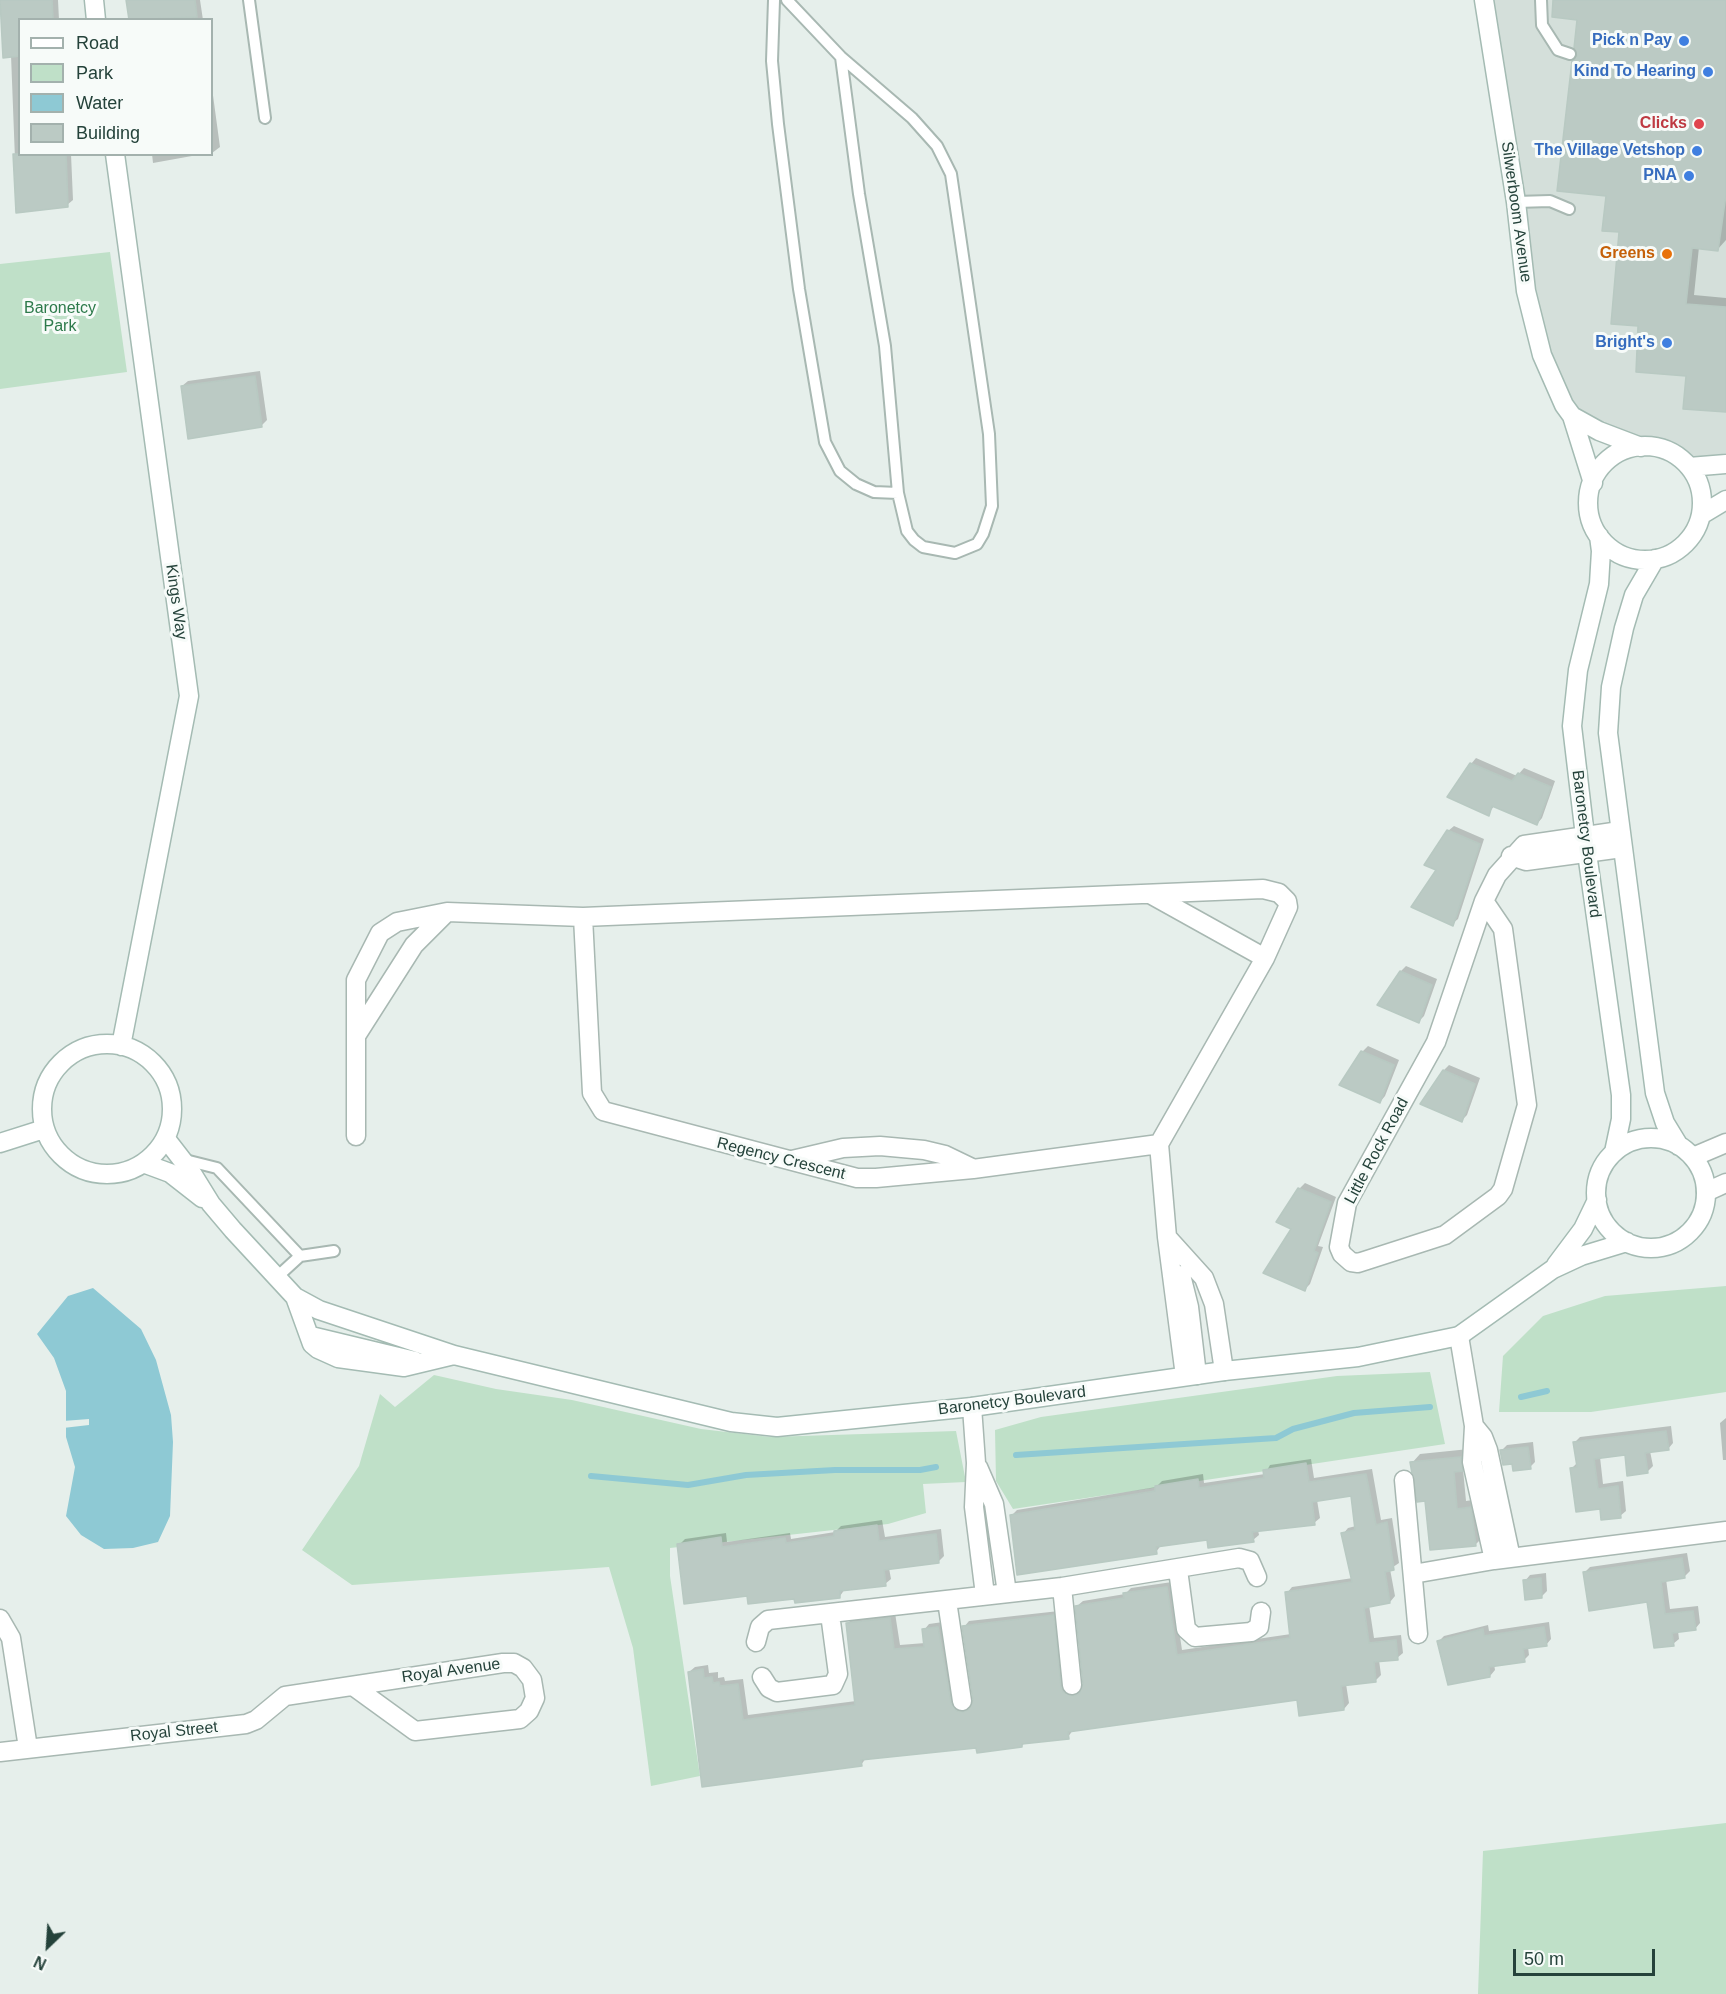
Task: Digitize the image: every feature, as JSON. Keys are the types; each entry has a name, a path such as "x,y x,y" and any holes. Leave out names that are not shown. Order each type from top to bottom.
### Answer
{"street":[{"path":"94,0 96,18"},
{"name":"Silwerboom Avenue","path":"1484,0 1516,202 1526,291 1542,355 1564,405 1572,416 1593,483"},
{"name":"Kings Way","path":"115,156 189,696 121,1046"},
{"path":"1572,416 1599,431 1641,447 1670,452 1689,468 1700,490 1701,515 1694,532 1683,546 1655,559 1640,560 1624,556 1610,548 1599,536 1589,510 1593,483 1600,469 1611,458 1625,450 1641,447"},
{"path":"1689,468 1726,464"},
{"path":"1701,515 1726,500"},
{"name":"Baronetcy Boulevard","path":"1599,536 1602,551 1599,584 1578,670 1572,716 1586,845 1621,1095 1621,1119 1614,1152"},
{"name":"Baronetcy Boulevard","path":"1655,559 1642,580 1629,610 1616,661 1609,705 1609,756 1655,1092 1665,1123 1679,1146"},
{"name":"Little Rock Road","path":"1484,901 1503,929 1527,1105 1503,1189 1498,1196 1445,1235 1358,1263 1351,1262 1342,1254 1340,1247 1347,1203 1436,1042 1484,901 1497,875 1511,856 1526,861 1586,845 1621,840"},
{"path":"357,1136 356,980 380,933 397,922 447,912 583,917 1263,889 1279,893 1287,901 1288,907 1265,958 1159,1144 1170,1259 1182,1277 1190,1306 1191,1375"},
{"path":"1149,893 1265,958"},
{"path":"356,1037 414,945 447,912"},
{"name":"Regency Crescent","path":"583,917 592,1093 597,1105 609,1115 857,1178 973,1169 1159,1144"},
{"path":"98,1045 121,1046 139,1053 155,1065 166,1082 172,1100 172,1120 166,1139 143,1162 115,1174 92,1173 72,1164 55,1149 44,1129 41,1107 46,1085 58,1065 76,1052 98,1045"},
{"path":"0,1143 44,1129"},
{"path":"1645,1138 1665,1140 1679,1146 1693,1158 1704,1176 1706,1192 1700,1219 1680,1239 1660,1247 1642,1247 1627,1242 1608,1227 1597,1200 1599,1174 1614,1152 1626,1144 1645,1138"},
{"name":"Baronetcy Boulevard","path":"166,1139 211,1204 295,1298 307,1335 423,1363 454,1355"},
{"path":"1693,1158 1726,1143"},
{"path":"789,1161 843,1148 880,1146 945,1155 973,1169"},
{"name":"Baronetcy Boulevard","path":"143,1162 170,1173 211,1204"},
{"path":"1706,1192 1726,1183"},
{"name":"Baronetcy Boulevard","path":"1553,1269 1579,1234 1597,1200"},
{"path":"1167,1237 1204,1278 1214,1304 1224,1371"},
{"name":"Baronetcy Boulevard","path":"295,1298 347,1321 454,1355 731,1422 777,1427 972,1407 1191,1375 1358,1357 1459,1336 1553,1269 1581,1256 1627,1242"},
{"path":"1459,1336 1474,1426 1483,1437 1488,1450 1503,1559"},
{"path":"972,1407 976,1463 974,1507 985,1595"},
{"path":"976,1463 994,1504 1006,1593"},
{"path":"1404,1480 1418,1634"},
{"path":"1413,1574 1503,1559 1726,1531"},
{"path":"756,1642 760,1627 768,1620 1062,1587 1245,1559 1250,1561 1257,1577"},
{"path":"1178,1570 1186,1629 1195,1637 1251,1632 1259,1627 1261,1612"},
{"path":"1062,1587 1072,1685"},
{"path":"947,1601 962,1701"},
{"path":"762,1677 769,1688 777,1692 833,1685 838,1674 830,1614"},
{"path":"0,1619 11,1638 28,1748"},
{"name":"Royal Avenue","path":"503,1663 523,1668 532,1680 535,1698 529,1711 520,1719 416,1731 346,1687 503,1663"},
{"name":"Royal Street","path":"0,1752 246,1724 256,1720 285,1696 346,1687"}],"lane":[{"path":"249,0 265,118"},
{"path":"774,0 772,61 778,124 799,289 825,442 840,471 856,484 874,492 898,493"},
{"path":"787,0 841,57 912,118 937,146 951,174 989,434 990,517 984,534 969,549 955,554 923,547 914,540 908,531 898,493 885,346 859,194 841,57"},
{"path":"1541,0 1542,25 1558,50 1570,54"},
{"path":"1516,202 1550,201 1569,209"},
{"path":"181,1158 217,1168 300,1256"},
{"path":"277,1277 300,1256 334,1251"}],"shaded area":[{"path":"1484,0 1726,0 1726,453 1686,463 1625,447 1576,423 1542,355"}],"green space":[{"name":"Baronetcy Park","path":"110,252 127,372 0,389 0,264"},
{"path":"1726,1286 1726,1392 1591,1412 1499,1412 1503,1356 1543,1316 1605,1296"},
{"path":"1430,1372 1445,1444 1013,1509 996,1481 995,1430 1041,1417 1337,1376"},
{"path":"434,1375 496,1389 572,1400 701,1429 770,1437 956,1431 966,1482 923,1484 926,1513 888,1524 670,1548 670,1576 700,1776 651,1786 633,1648 609,1567 352,1585 302,1550 359,1466 380,1394 395,1407"},
{"path":"1726,1823 1726,1994 1478,1994 1483,1851"}],"water":[{"path":"93,1288 141,1329 156,1360 171,1415 173,1442 170,1516 158,1542 133,1548 104,1549 81,1535 66,1516 75,1467 66,1437 66,1391 54,1358 37,1334 68,1296"}],"pier":[{"path":"89,1419 89,1425 63,1428 63,1421"}],"building":[{"path":"0,0 52,0 53,18 18,18 18,56 3,58"},
{"path":"126,0 195,0 197,17 129,18"},
{"path":"1553,0 1726,0 1726,195 1718,251 1692,248 1686,304 1726,307 1726,412 1683,409 1686,376 1636,372 1638,326 1611,324 1619,232 1602,231 1606,196 1557,191 1572,61 1577,56 1574,48 1577,20 1552,17"},
{"path":"13,154 18,154 18,156 66,156 68,207 16,213"},
{"path":"255,376 262,427 188,439 181,386"},
{"path":"1470,763 1512,781 1518,773 1551,787 1537,825 1492,806 1489,816 1447,797"},
{"path":"1447,830 1480,844 1453,926 1411,907 1436,870 1424,865"},
{"path":"1400,971 1432,985 1419,1023 1377,1005"},
{"path":"1361,1051 1394,1065 1380,1103 1339,1085"},
{"path":"1443,1070 1475,1084 1462,1122 1420,1104"},
{"path":"1298,1188 1331,1202 1314,1251 1318,1253 1305,1291 1263,1273 1291,1229 1276,1222"},
{"path":"1666,1431 1669,1450 1645,1453 1648,1473 1627,1476 1625,1455 1594,1459 1598,1489 1618,1486 1621,1518 1601,1520 1600,1509 1576,1512 1570,1468 1577,1467 1573,1442"},
{"path":"1528,1447 1531,1469 1513,1471 1512,1464 1503,1465 1500,1450"},
{"path":"1461,1457 1463,1471 1454,1472 1457,1509 1471,1507 1476,1546 1430,1550 1425,1501 1417,1502 1410,1462"},
{"path":"1306,1463 1309,1482 1366,1474 1376,1525 1387,1522 1394,1570 1385,1572 1390,1603 1364,1608 1369,1643 1396,1640 1398,1660 1374,1662 1376,1682 1341,1686 1344,1710 1299,1716 1297,1700 1068,1732 1069,1739 1022,1744 1022,1747 977,1753 976,1748 861,1760 862,1766 702,1787 688,1672 703,1669 704,1678 712,1677 713,1683 719,1682 720,1686 738,1684 743,1720 855,1705 846,1623 890,1618 894,1649 924,1647 922,1629 938,1627 951,1703 957,1711 963,1712 969,1709 973,1700 962,1626 1054,1615 1061,1687 1063,1692 1073,1696 1079,1694 1083,1684 1075,1606 1124,1598 1123,1593 1167,1587 1177,1655 1290,1638 1285,1592 1352,1582 1341,1533 1355,1530 1351,1496 1312,1502 1315,1525 1252,1532 1254,1542 1208,1548 1207,1540 1156,1547 1157,1554 1017,1575 1010,1515 1155,1491 1155,1486 1198,1479 1199,1488 1264,1478 1263,1470"},
{"path":"877,1525 879,1541 936,1534 939,1563 884,1570 886,1586 840,1591 840,1598 795,1603 794,1599 748,1604 747,1596 684,1604 677,1544 721,1537 722,1547 785,1538 786,1543 834,1536 834,1531"},
{"path":"1682,1558 1685,1578 1661,1582 1665,1614 1693,1611 1696,1630 1672,1633 1674,1646 1654,1648 1647,1602 1589,1611 1583,1572"},
{"path":"1541,1578 1542,1598 1525,1600 1523,1580"},
{"path":"1544,1627 1547,1646 1523,1649 1525,1662 1489,1667 1490,1677 1448,1685 1437,1641 1483,1629 1484,1636"}],"waterway":[{"path":"1521,1397 1547,1391"},
{"path":"1016,1455 1276,1438 1293,1429 1354,1413 1430,1407"},
{"path":"591,1476 688,1485 746,1475 835,1470 920,1470 936,1467"}],"place":[{"name":"Pick n Pay","path":"1684,41"},
{"name":"Kind To Hearing","path":"1708,72"},
{"name":"Clicks","path":"1699,124"},
{"name":"The Village Vetshop","path":"1697,151"},
{"name":"PNA","path":"1689,176"},
{"name":"Greens","path":"1667,254"},
{"name":"Bright's","path":"1667,343"}]}
